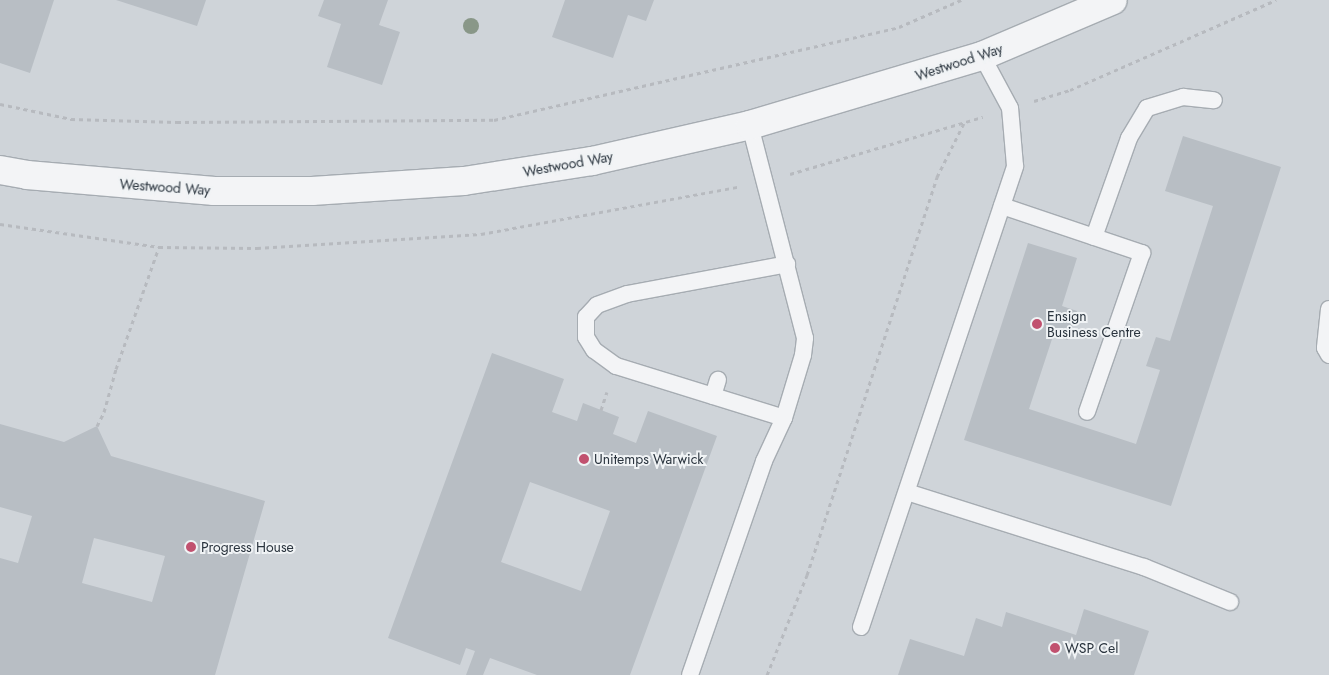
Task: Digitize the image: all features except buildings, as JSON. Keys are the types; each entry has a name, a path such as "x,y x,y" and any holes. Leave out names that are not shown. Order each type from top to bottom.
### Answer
{"street":[{"name":"Westwood Way","path":"0,170 27,175 214,191 312,191 464,180 583,163 750,125 982,56 1113,0"}],"lane":[{"path":"861,628 1015,166 1010,108 982,56"},
{"path":"1094,237 1129,138 1147,108 1183,97 1214,100"},
{"path":"690,675 764,461 784,418 803,355 805,338 750,125"},
{"path":"1002,206 1142,253 1087,412"},
{"path":"784,418 616,366 594,350 586,337 586,317 597,305 626,287 787,264"},
{"path":"1329,309 1325,348 1329,355"},
{"path":"713,396 718,380"},
{"path":"907,492 1144,567 1230,602"}],"path":[{"path":"0,104 71,119 177,122 494,120 899,27 961,0"},
{"path":"767,675 807,575 937,177 964,123"},
{"path":"97,426 104,412 116,369 159,247"}],"shaded area":[{"path":"0,0 1329,0 1329,675 0,675"}],"place":[{"name":"Ensign Business Centre","path":"1037,324"},
{"name":"Unitemps Warwick","path":"584,459"},
{"name":"Progress House","path":"191,547"},
{"name":"WSP Cel","path":"1055,648"}]}
